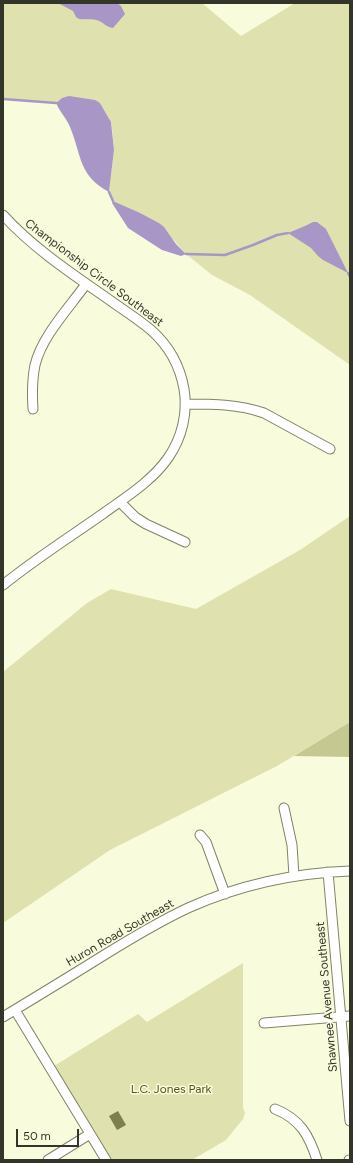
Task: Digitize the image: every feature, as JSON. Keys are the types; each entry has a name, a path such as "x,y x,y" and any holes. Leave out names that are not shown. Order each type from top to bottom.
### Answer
{"street":[{"name":"Championship Circle Southeast","path":"3,215 30,242 86,284 142,323 164,344 174,360 181,377 185,404 184,420 179,438 167,460 155,474 120,502 24,568 3,585"},
{"path":"33,409 33,377 40,352 53,330 86,284"},
{"path":"185,404 228,404 253,409 330,449"},
{"path":"120,502 135,517 146,524 184,542"},
{"path":"284,808 292,845 294,876"},
{"path":"200,835 206,842 225,894"},
{"name":"Huron Road Southeast","path":"3,1017 156,924 190,907 225,894 262,883 294,876 350,871"},
{"name":"Shawnee Avenue Southeast","path":"328,872 346,1017 350,1121"},
{"path":"15,1010 106,1160"},
{"path":"264,1023 346,1017"},
{"path":"275,1109 285,1113 297,1122 306,1133 317,1160"},
{"path":"48,1160 90,1134"}],"green space":[{"path":"3,3 202,3 241,36 295,3 350,3 350,365 250,295 212,275 186,254 159,223 113,201 109,192 114,150 112,128 111,122 100,103 62,98 56,103 3,99"},
{"path":"350,516 350,722 277,766 110,850 3,923 3,672 87,603 111,589 196,609 300,550"},
{"path":"350,722 350,757 294,756"},
{"name":"L.C. Jones Park","path":"243,963 243,1107 245,1113 243,1119 226,1140 192,1160 112,1160 54,1066 138,1014 147,1022"}],"shaded area":[{"path":"58,3 117,3 121,6 125,14 113,28 96,20 79,19 73,11"},
{"path":"69,96 95,100 100,103 111,122 114,150 109,192 99,186 86,172 69,124 56,103 62,98"},
{"path":"113,201 159,223 186,254 181,256 162,250 128,228 112,203"},
{"path":"313,222 317,222 326,229 348,273 323,260 311,248 288,233"}],"building":[{"path":"118,1111 126,1125 117,1130 109,1116"}],"waterway":[{"path":"3,99 56,103"},
{"path":"109,192 113,201"},
{"path":"186,254 225,255 277,235 288,233"},
{"path":"348,273 350,277"}]}
